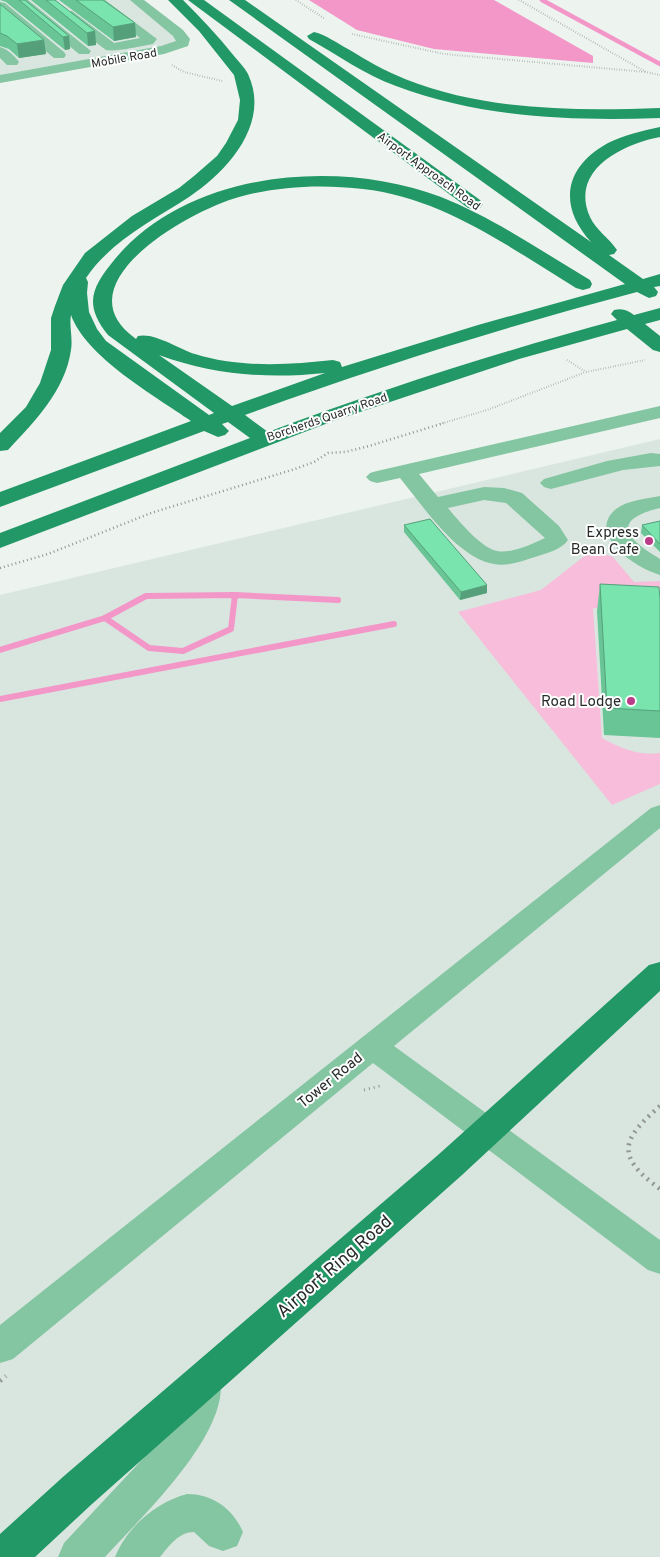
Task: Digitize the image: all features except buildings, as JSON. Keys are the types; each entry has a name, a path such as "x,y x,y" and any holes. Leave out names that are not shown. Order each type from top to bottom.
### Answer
{"main road":[{"path":"0,446 34,410 50,383 61,350 61,318 64,306 72,285 91,257 138,220 185,192 207,174 223,159 234,144 246,120 247,96 240,74 204,28 175,0"},
{"name":"Airport Approach Road","path":"195,0 583,284 656,353"},
{"name":"Airport Approach Road","path":"236,0 660,300"},
{"path":"248,0 384,75 424,90 478,103 538,111 591,114 660,113"},
{"path":"628,277 612,254 586,225 580,214 577,194 583,174 600,155 621,142 660,132"},
{"path":"265,439 124,339 110,326 104,312 103,290 106,282 124,259 139,244 166,224 213,199 244,190 280,184 343,182 398,189 445,203 583,284"},
{"path":"124,259 112,279 111,292 113,305 120,318 133,332 148,342 189,358 227,366 254,369 310,369 350,364 446,341"},
{"path":"79,276 77,291 78,307 83,323 91,336 108,352 242,448"},
{"path":"0,500 314,383 570,304 660,280"},
{"name":"Borcherds Quarry Road","path":"0,541 99,505 265,439 445,377 602,329 660,314"},
{"name":"Airport Ring Road","path":"6,1557 78,1490 450,1165 660,973"}],"street":[{"path":"20,0 84,51"},
{"path":"44,58 148,41 150,38 97,0"},
{"name":"Mobile Road","path":"0,80 172,49 180,45 183,41 178,33 136,0"},
{"path":"0,6 59,55"},
{"path":"56,6 110,47"},
{"path":"0,51 6,63 28,60"},
{"path":"377,477 660,412"},
{"path":"551,483 658,461"},
{"path":"405,471 433,505 470,543 486,556 499,558 517,555 551,544 557,540 538,518 508,495 482,494 433,505"},
{"path":"660,502 628,512 619,518 616,526 620,539 639,557 660,568"},
{"name":"Tower Road","path":"4,1361 372,1046 660,814"},
{"path":"372,1046 660,1259"},
{"path":"78,1557 166,1462 190,1432 201,1406 204,1380"},
{"path":"135,1557 164,1525 181,1515 199,1513 209,1519 223,1532"}],"path":[{"path":"296,0 331,24"},
{"path":"519,0 646,72"},
{"path":"350,33 404,47 444,54 646,72 660,75"},
{"path":"143,54 169,62 184,72 224,82"},
{"path":"0,568 48,554 150,513 295,469 314,462 328,453 345,452 369,446 487,410 586,372 656,353"},
{"path":"581,370 586,372"},
{"path":"361,1090 379,1086 386,1088"},
{"path":"660,1106 629,1139 631,1159 641,1174 660,1189"},
{"path":"0,1381 4,1361"}],"shaded area":[{"path":"0,0 134,0 182,43 0,81"},
{"path":"309,0 494,0 593,56 593,63 434,49 357,30"},
{"path":"660,439 660,1557 0,1557 0,595"},
{"path":"592,550 613,557 634,582 660,581 660,611 593,608 602,738 630,750 652,754 660,753 660,784 612,805 458,612 541,590"}],"waterway":[{"path":"542,0 660,64"},
{"path":"105,618 149,648 183,651 231,629 235,595"},
{"path":"105,618 146,596 235,595"},
{"path":"235,595 338,600"},
{"path":"0,650 105,618"},
{"path":"0,699 394,624"}],"place":[{"name":"Express Bean Cafe","path":"649,541"},
{"name":"Road Lodge","path":"631,701"}]}
